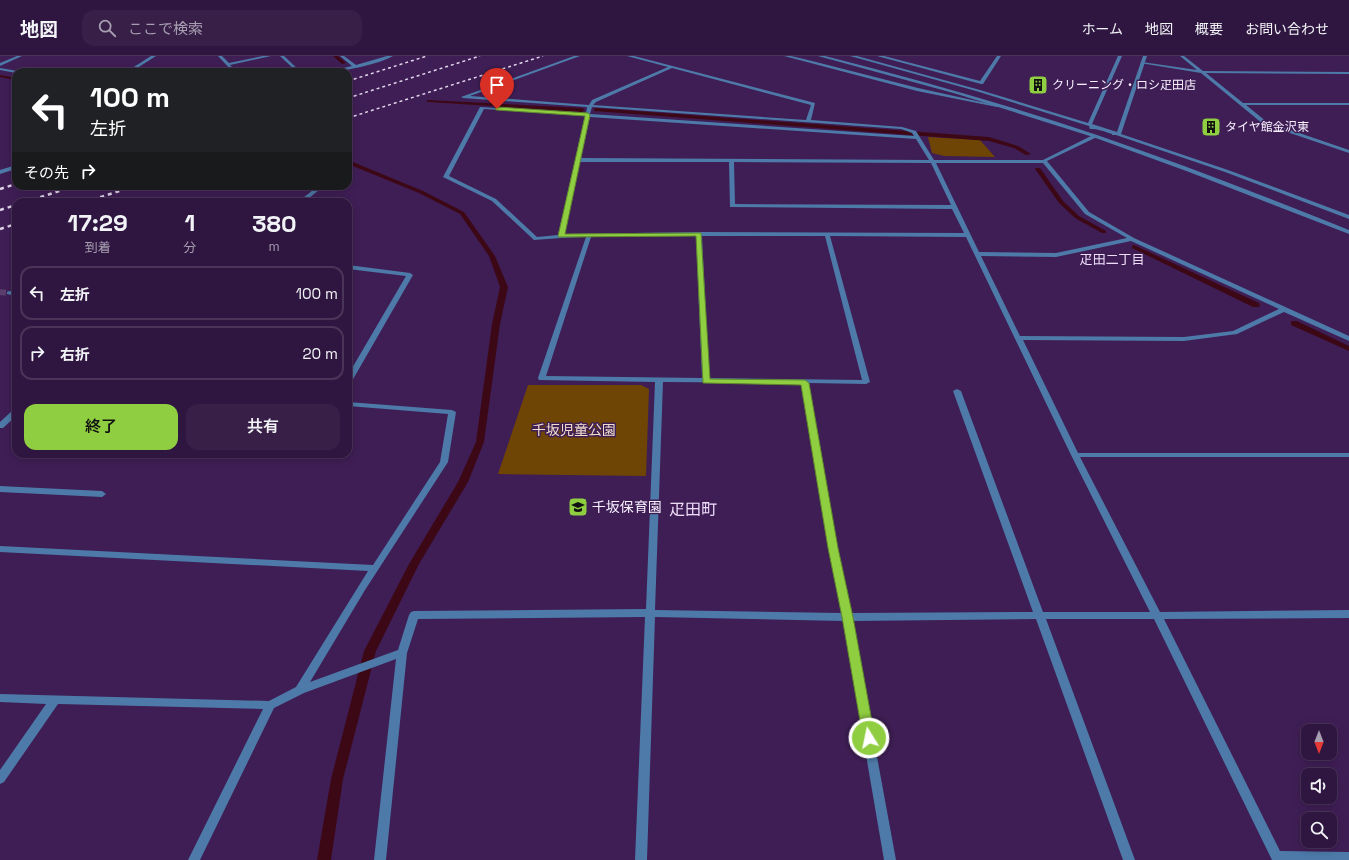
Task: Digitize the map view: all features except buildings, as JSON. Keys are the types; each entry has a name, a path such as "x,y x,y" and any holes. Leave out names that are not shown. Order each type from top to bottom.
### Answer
{"street":[{"path":"0,66 20,56"},
{"path":"134,68 154,56"},
{"path":"220,56 232,68"},
{"path":"228,64 269,56"},
{"path":"282,56 295,68"},
{"path":"342,56 355,67"},
{"path":"350,68 391,56"},
{"path":"578,56 463,97 902,128 916,135 932,161 955,207 1075,454 1157,615 1277,858 1349,858"},
{"path":"629,56 813,104 808,121"},
{"path":"786,56 833,66 939,95 996,106"},
{"path":"820,56 1095,136 1349,232"},
{"path":"852,56 984,92 1119,133 1231,172 1349,217"},
{"path":"880,56 981,83"},
{"path":"981,83 1000,56"},
{"path":"1095,136 1090,124 1120,56"},
{"path":"1119,133 1145,56"},
{"path":"1182,56 1265,123 1349,152"},
{"path":"1142,63 1202,72 1349,73"},
{"path":"561,236 590,106 594,101 672,67"},
{"path":"0,69 12,71"},
{"path":"981,83 984,92"},
{"path":"1241,104 1349,104"},
{"path":"916,135 482,108 446,177 494,200 536,240 561,236 699,234 968,235"},
{"path":"578,160 1044,161 1095,136 1119,133"},
{"path":"731,160 732,206 955,207"},
{"path":"1044,161 1087,213 1132,239 1349,339"},
{"path":"0,172 12,168"},
{"path":"306,198 316,190"},
{"path":"699,234 706,381"},
{"path":"589,236 542,378 805,383 866,382 827,234"},
{"path":"978,254 1056,255 1132,239"},
{"path":"352,268 410,275 352,374"},
{"path":"1018,338 1191,338 1235,333 1284,309"},
{"path":"641,860 659,380"},
{"path":"805,383 833,548 847,617 890,860"},
{"path":"957,391 1128,860"},
{"path":"300,690 375,568 444,462 452,412 352,404"},
{"path":"0,426 12,416"},
{"path":"1075,454 1349,455"},
{"path":"0,489 102,494"},
{"path":"0,549 375,568"},
{"path":"380,860 402,653 414,615 650,613 847,617 1349,614"},
{"path":"0,698 270,705 300,690 402,653"},
{"path":"0,779 54,700"},
{"path":"194,860 270,705"}],"green space":[{"path":"928,137 980,140 995,157 944,156 932,153"},
{"name":"千坂児童公園","path":"528,385 641,385 649,389 646,476 498,474"}],"waterway":[{"path":"335,56 344,63"},
{"path":"0,76 12,78"},
{"path":"429,101 582,110"},
{"path":"596,110 989,139 1016,147 1028,154"},
{"path":"324,860 337,779 370,651 414,564 463,482 480,442 496,324 504,287 492,256 462,213 421,192 352,164"},
{"path":"1038,169 1061,202 1077,217 1104,232"},
{"path":"1134,247 1256,305"},
{"path":"1294,323 1349,349"}],"tunnel":[{"path":"0,292 9,293"}],"railway":[{"path":"352,80 427,56"},
{"path":"352,97 480,56"},
{"path":"352,117 543,56"},
{"path":"0,189 12,185"},
{"path":"38,198 62,190"},
{"path":"98,198 122,190"},
{"path":"0,210 12,206"},
{"path":"0,229 12,225"}],"place":[{"name":"クリーニング・ロシ疋田店","path":"1038,85"},
{"name":"タイヤ館金沢東","path":"1211,127"},
{"name":"千坂保育園","path":"578,507"}],"district":[{"name":"疋田二丁目","path":"1112,259"},
{"name":"疋田町","path":"693,509"}],"route":[{"path":"497,109 588,115 561,236 699,234 706,381 805,383 833,548 869,738"}]}
